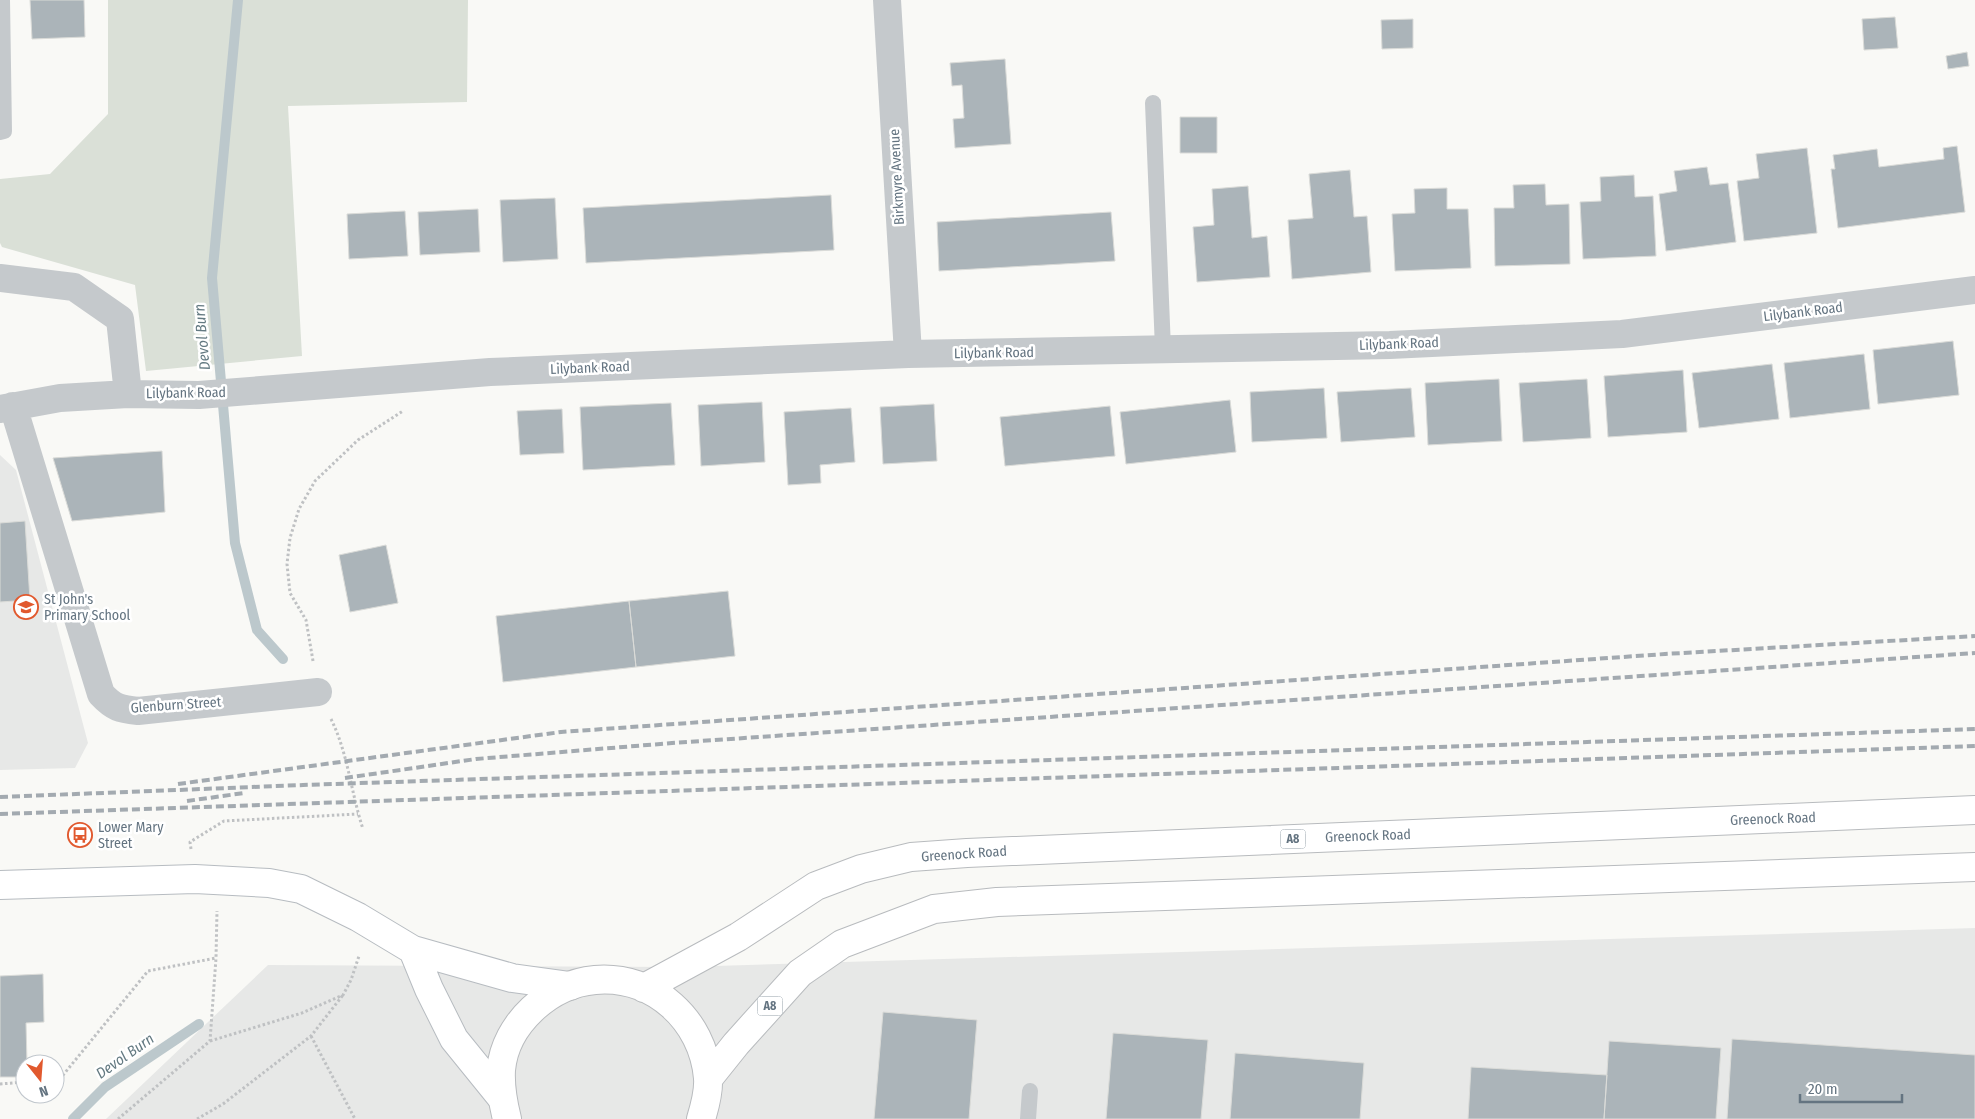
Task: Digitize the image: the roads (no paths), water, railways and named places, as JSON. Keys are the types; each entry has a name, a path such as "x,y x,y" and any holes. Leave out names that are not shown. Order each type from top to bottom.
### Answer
{"main road":[{"name":"Greenock Road","path":"644,988 738,937 816,886 861,869 911,858 967,853 1975,810"},
{"name":"A8","path":"708,1079 736,1044 800,973 842,944 934,909 997,902 1975,867"},
{"path":"0,885 195,880 269,883 301,890 358,917 413,950 512,978 570,986"},
{"path":"413,950 429,989 454,1038 504,1108"},
{"path":"504,1108 501,1069 509,1042 524,1018 544,998 570,986 594,980 620,981 644,988 669,1002 690,1024 703,1050 708,1079 706,1100 701,1119"}],"street":[{"name":"Birkmyre Avenue","path":"887,0 908,354"},
{"path":"0,278 74,287 120,318 128,394"},
{"name":"Lilybank Road","path":"6,408 60,398 128,394 199,395 490,372 908,354 1390,345 1622,334 1975,290"},
{"name":"Glenburn Street","path":"6,408 101,694 110,704 120,709 138,711 318,692"}],"lane":[{"path":"0,132 4,132 2,0"},
{"path":"1153,103 1164,349"},
{"path":"1028,1119 1030,1091"}],"waterway":[{"name":"Devol Burn","path":"238,0 212,278 235,543 257,630 283,659"},
{"name":"Devol Burn","path":"73,1119 105,1087 199,1024"}],"railway":[{"path":"178,784 561,732 1665,654 1975,636"},
{"path":"345,778 476,759 672,743 1975,653"},
{"path":"0,797 303,785 1975,729"},
{"path":"0,814 1975,746"},
{"path":"187,801 244,793"}],"place":[{"name":"St John's Primary School","path":"26,607"},
{"name":"Lower Mary Street","path":"80,835"}]}
